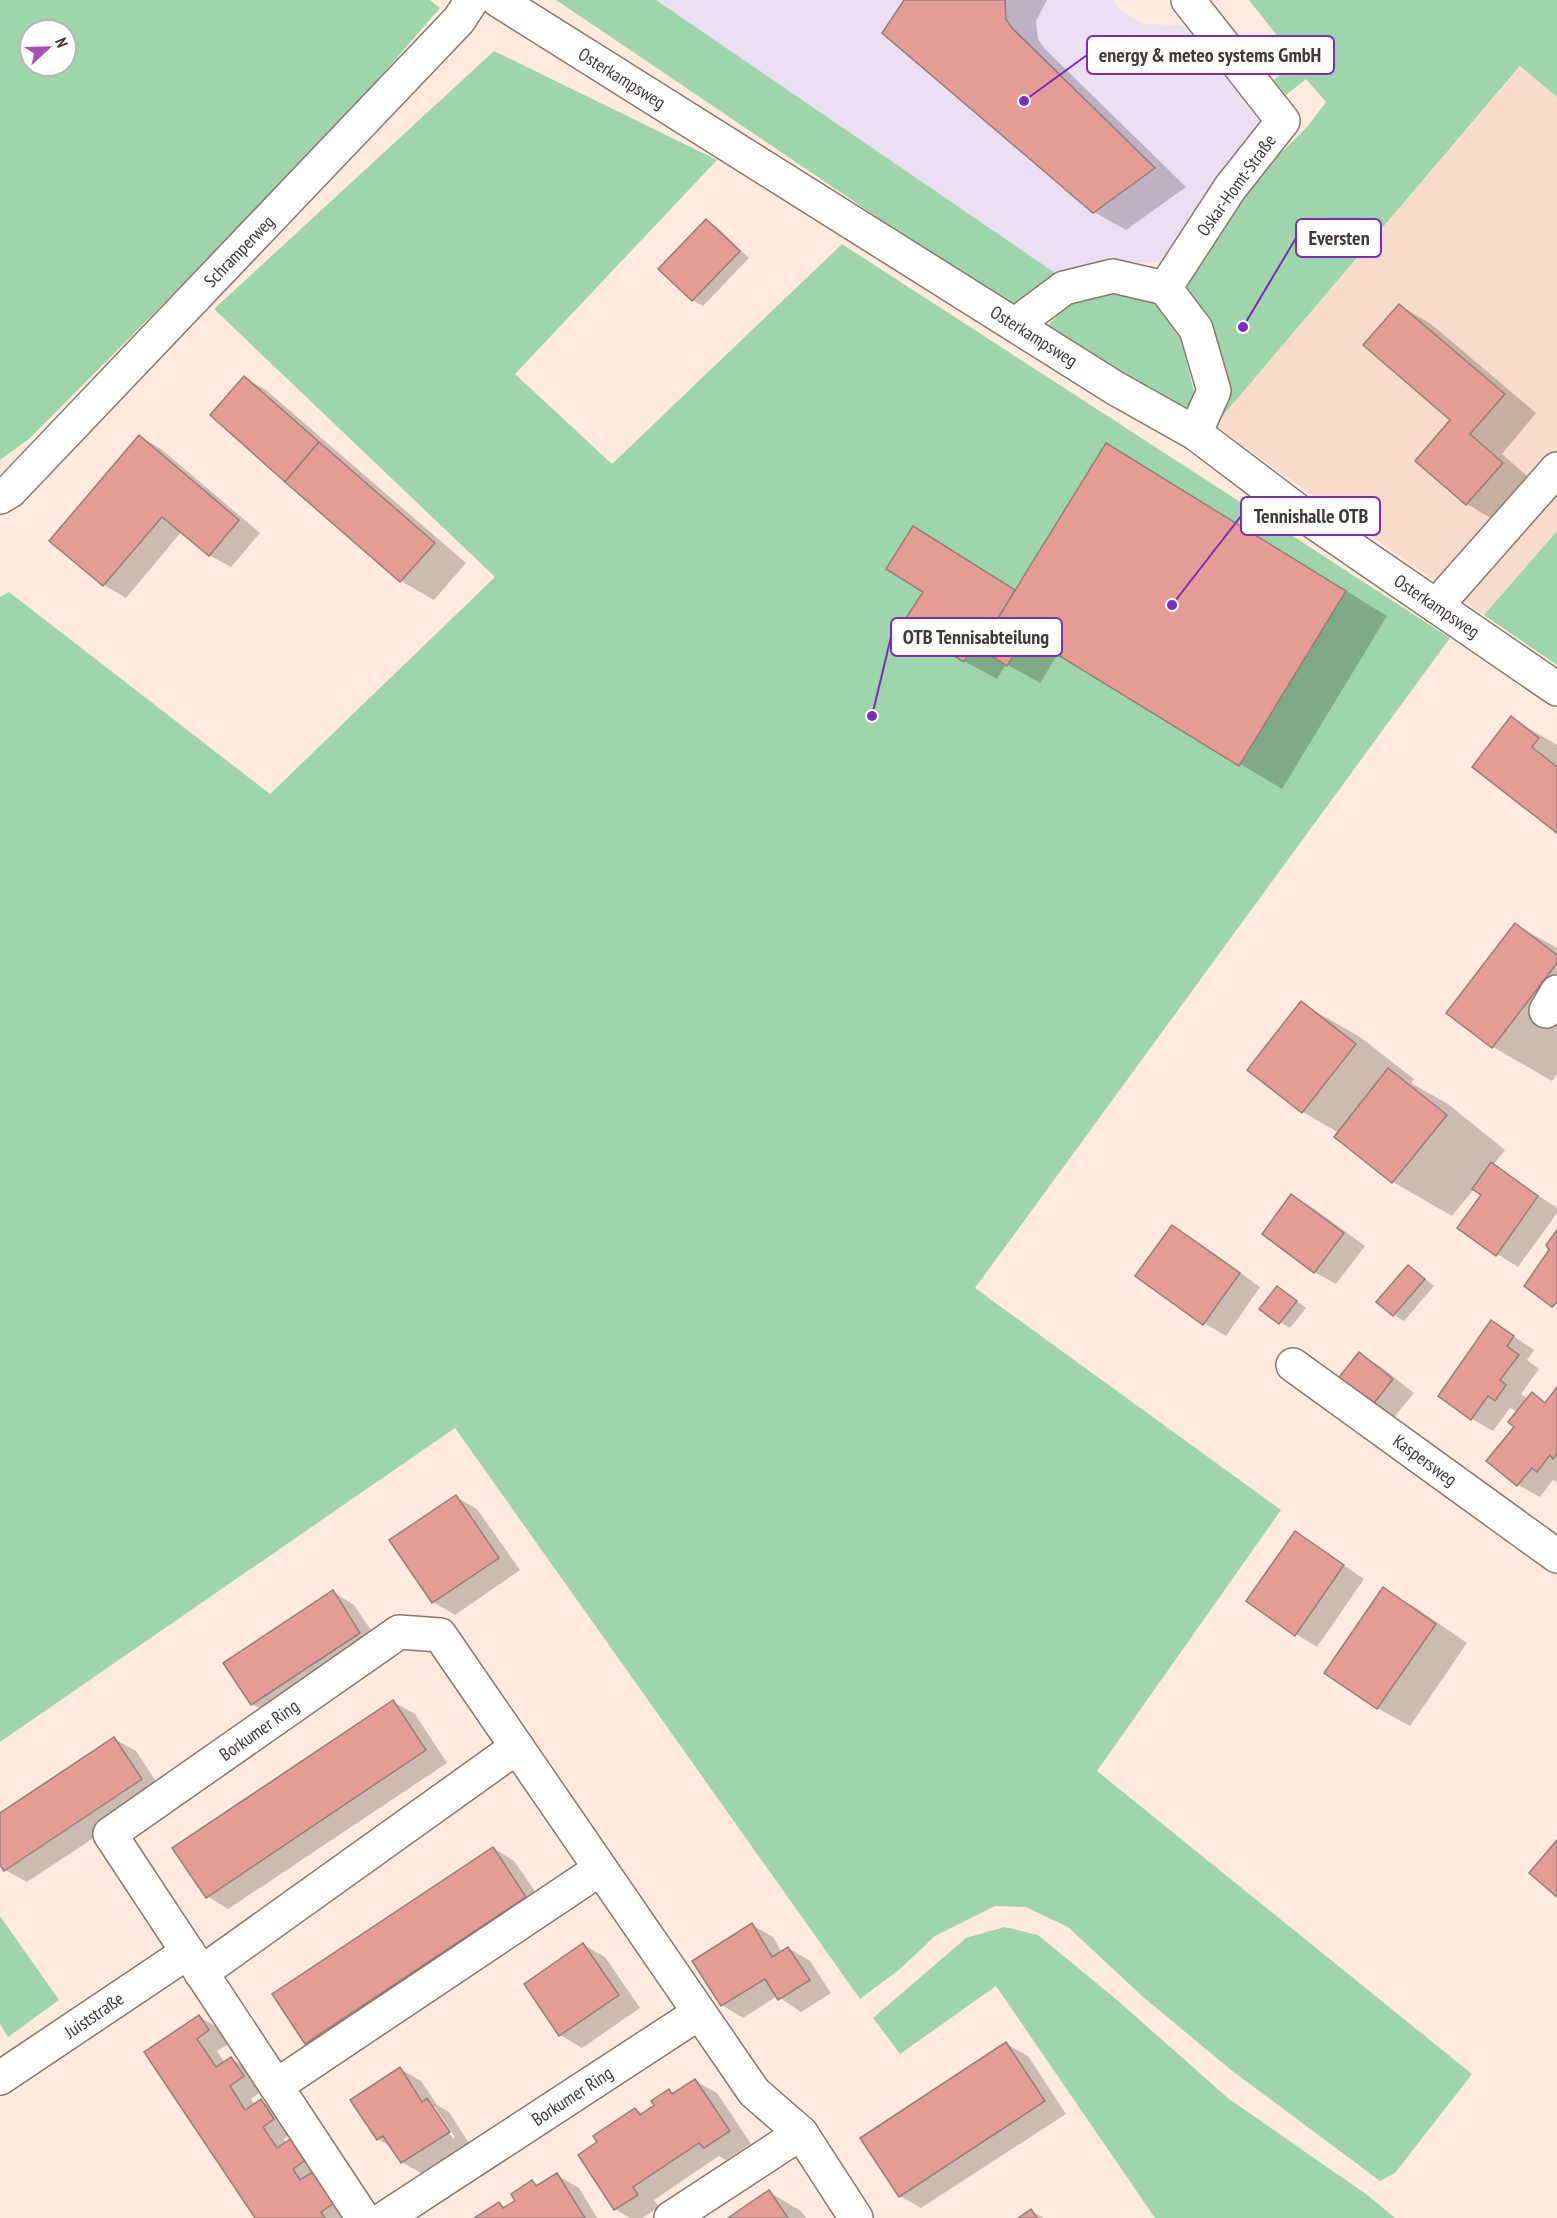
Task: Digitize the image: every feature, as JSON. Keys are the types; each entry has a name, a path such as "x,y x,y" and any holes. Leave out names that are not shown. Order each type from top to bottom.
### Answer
{"street":[{"name":"Schramperweg","path":"0,497 18,482 459,20 472,0"},
{"name":"Osterkampsweg","path":"498,0 1115,388 1195,433 1302,514 1557,689"},
{"name":"Oskar-Homt-Straße","path":"1165,288 1230,188 1283,121 1188,0"},
{"path":"1016,324 1064,288 1113,276 1165,288 1196,329 1214,391 1195,433"},
{"path":"1436,606 1557,469"},
{"name":"Kaspersweg","path":"1293,1365 1557,1556"},
{"name":"Borkumer Ring","path":"363,2218 110,1834 399,1632 440,1635 754,2092 801,2133 856,2218"},
{"path":"195,1962 517,1747"},
{"path":"276,2086 600,1869"},
{"name":"Juiststraße","path":"0,2078 195,1962"},
{"name":"Borkumer Ring","path":"385,2218 699,2013"},
{"path":"671,2218 801,2133"}],"shaded area":[{"path":"656,0 1114,0 1118,8 1143,24 1178,25 1192,29 1259,110 1259,130 1167,262 1115,264 1061,277"},
{"path":"1521,66 1557,97 1557,531 1484,615 1214,426"}],"green space":[{"path":"0,0 430,0 440,8 323,143 29,439 0,460"},
{"path":"556,0 656,0 1061,277 1019,313"},
{"path":"1249,0 1557,0 1557,97 1520,66 1214,426 1179,279 1242,192 1307,127 1326,102 1306,79 1286,95 1274,80 1297,61"},
{"path":"494,51 717,160 515,374 612,464 842,244 1450,638 975,1288 1281,1510 1097,1771 1472,2074 1395,2173 1380,2181 1231,2070 1142,1996 1068,1927 1026,1907 995,1906 935,1936 900,1969 860,1999 455,1428 0,1742 0,597 9,592 270,794 495,577 214,309"},
{"path":"1113,290 1163,305 1179,333 1194,391 1185,416 1048,325 1071,302"},
{"path":"1557,531 1557,665 1484,615"},
{"path":"0,1916 59,2000 8,2037 0,2024"},
{"path":"1004,1927 1038,1935 1117,2000 1229,2099 1366,2194 1395,2218 1155,2218 996,1986 900,2054 873,2018 966,1938"}],"building":[{"path":"904,0 1005,0 1006,19 1012,28 1155,168 1093,213 882,33"},
{"path":"706,219 740,251 692,301 658,269"},
{"path":"1399,304 1505,394 1470,434 1503,463 1466,505 1415,461 1450,420 1363,345"},
{"path":"244,376 319,442 285,482 210,415"},
{"path":"139,435 239,520 209,556 162,517 103,586 49,541"},
{"path":"319,442 435,543 400,582 285,482"},
{"path":"1106,443 1346,591 1239,766 998,618"},
{"path":"913,526 1015,590 998,618 1026,635 1007,666 974,645 964,662 902,624 923,592 886,569"},
{"path":"1511,716 1539,738 1532,747 1557,767 1557,833 1472,767"},
{"path":"1515,923 1557,955 1557,963 1492,1048 1446,1013"},
{"path":"1301,1001 1356,1044 1302,1113 1247,1070"},
{"path":"1388,1068 1447,1115 1392,1183 1334,1137"},
{"path":"1491,1162 1538,1196 1496,1256 1457,1228 1481,1195 1472,1189"},
{"path":"1291,1194 1344,1233 1314,1273 1262,1234"},
{"path":"1172,1225 1240,1273 1203,1325 1135,1276"},
{"path":"1557,1230 1557,1302 1552,1307 1524,1286 1549,1250 1546,1245"},
{"path":"1408,1265 1425,1279 1393,1316 1376,1302"},
{"path":"1277,1286 1297,1301 1279,1324 1259,1309"},
{"path":"1491,1320 1514,1336 1507,1346 1519,1355 1500,1380 1506,1385 1495,1401 1488,1396 1471,1420 1438,1396"},
{"path":"1359,1352 1393,1379 1367,1412 1333,1385"},
{"path":"1557,1387 1557,1454 1553,1459 1550,1455 1537,1472 1532,1468 1517,1486 1486,1461 1514,1427 1508,1422 1532,1392 1545,1403"},
{"path":"456,1495 499,1558 432,1603 389,1540"},
{"path":"1295,1531 1344,1565 1295,1636 1246,1601"},
{"path":"1383,1587 1436,1624 1377,1709 1324,1673"},
{"path":"333,1590 360,1633 251,1705 223,1663"},
{"path":"393,1700 426,1750 206,1898 172,1848"},
{"path":"114,1737 142,1779 4,1871 0,1865 0,1813"},
{"path":"1557,1840 1557,1897 1529,1873"},
{"path":"493,1847 526,1897 305,2044 272,1994"},
{"path":"752,1923 772,1957 788,1947 810,1980 778,2000 765,1979 721,2006 692,1961"},
{"path":"583,1943 619,1995 559,2036 524,1984"},
{"path":"199,2015 209,2030 197,2039 216,2067 231,2057 244,2076 230,2086 245,2110 261,2099 274,2119 263,2127 277,2148 292,2138 306,2160 293,2169 300,2180 316,2170 337,2201 321,2212 325,2218 255,2218 144,2052"},
{"path":"1006,2042 1045,2101 899,2197 860,2138"},
{"path":"400,2067 422,2102 427,2098 450,2132 401,2163 383,2136 377,2140 350,2100"},
{"path":"695,2079 730,2131 704,2148 699,2143 633,2187 638,2195 614,2210 578,2155 597,2142 593,2136 635,2108 640,2115 654,2105 651,2101 669,2089 672,2094"},
{"path":"557,2173 585,2218 474,2218 499,2202 503,2208 515,2201 511,2194 532,2180 536,2186"},
{"path":"769,2190 788,2218 728,2218 748,2204"},
{"path":"1031,2209 1037,2218 1018,2218 1021,2216"}],"place":[{"name":"energy & meteo systems GmbH","path":"1024,101"},
{"name":"Eversten","path":"1243,327"},
{"name":"Tennishalle OTB","path":"1172,605"},
{"name":"OTB Tennisabteilung","path":"872,716"}]}
